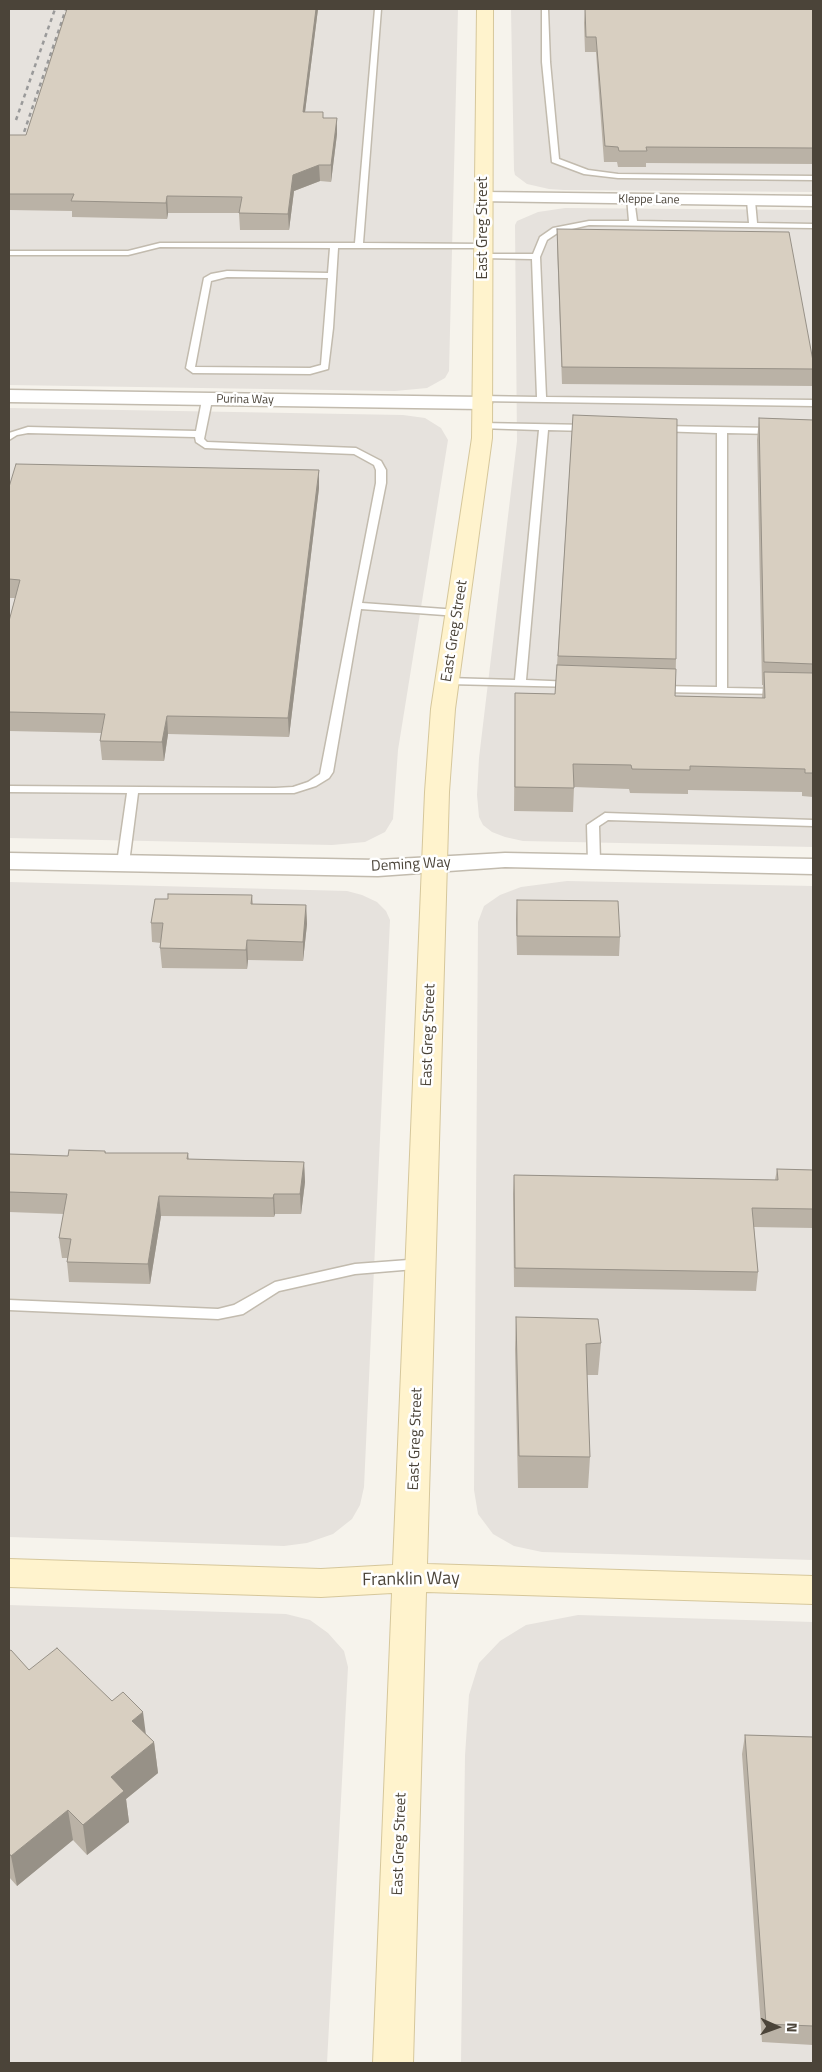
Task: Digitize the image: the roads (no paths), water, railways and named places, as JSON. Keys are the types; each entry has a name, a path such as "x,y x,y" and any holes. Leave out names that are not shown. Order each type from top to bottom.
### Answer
{"main road":[{"name":"East Greg Street","path":"392,2063 440,745 477,483 482,410 485,9"},
{"name":"Franklin Way","path":"9,1572 321,1583 411,1578 813,1590"}],"street":[{"name":"Kleppe Lane","path":"484,197 813,202"},
{"name":"Purina Way","path":"9,396 207,400 482,410"},
{"name":"Deming Way","path":"9,861 378,868 505,860 813,867"}],"lane":[{"path":"359,246 378,9"},
{"path":"544,9 546,62 555,160 587,172 618,176 813,178"},
{"path":"630,199 633,224"},
{"path":"751,201 753,225"},
{"path":"542,400 536,257 543,239 556,230 588,223 813,226"},
{"path":"9,253 128,253 160,244 359,246 483,251 536,257"},
{"path":"332,276 227,274 214,276 207,280 190,368 193,370 310,371 325,367 332,276 334,246"},
{"path":"9,789 275,791 294,790 312,784 325,776 381,483 381,470 378,463 356,451 205,445 199,440 207,400"},
{"path":"482,410 542,400 813,403"},
{"path":"482,410 544,428 603,428"},
{"path":"520,683 544,428"},
{"path":"652,429 786,431"},
{"path":"9,437 14,433 28,430 200,434"},
{"path":"722,430 722,691"},
{"path":"357,606 458,613"},
{"path":"448,681 589,686"},
{"path":"648,688 786,692"},
{"path":"123,863 133,790"},
{"path":"594,862 593,826 605,816 813,823"},
{"path":"9,1305 218,1314 238,1310 275,1288 355,1269 422,1264"}],"railway":[{"path":"16,120 55,9"},
{"path":"19,147 66,9"}]}
